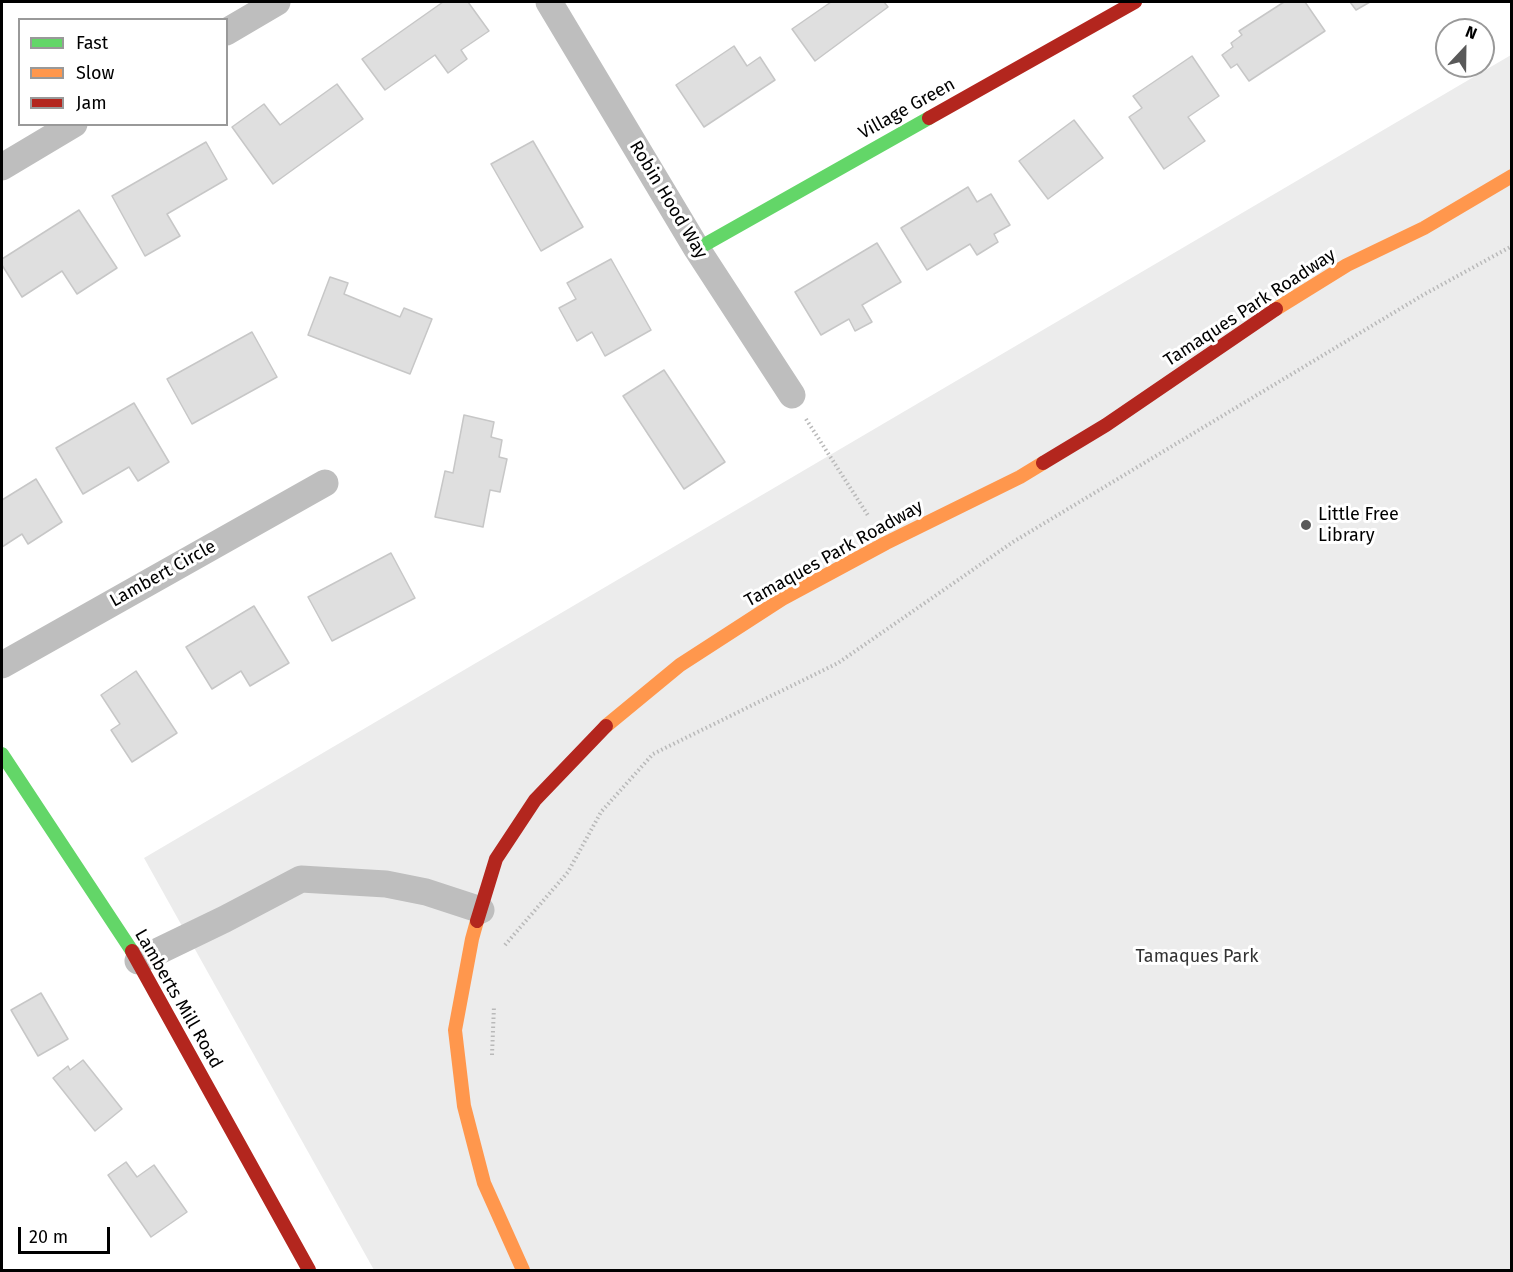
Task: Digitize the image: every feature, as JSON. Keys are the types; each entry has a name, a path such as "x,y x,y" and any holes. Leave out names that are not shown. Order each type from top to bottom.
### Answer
{"street":[{"path":"228,31 277,2"},
{"name":"Robin Hood Way","path":"549,2 697,249 792,395"},
{"name":"Village Green","path":"697,249 1135,2"},
{"path":"2,167 71,126"},
{"name":"Tamaques Park Roadway","path":"523,1270 484,1183 464,1106 455,1030 472,939 496,860 535,800 608,724 680,665 782,599 886,543 1020,477 1106,425 1270,313 1347,265 1424,228 1512,176"},
{"name":"Lambert Circle","path":"2,664 325,483"},
{"name":"Lamberts Mill Road","path":"2,754 138,961 309,1270"},
{"path":"138,961 225,919 300,879 386,884 426,892 481,910"}],"path":[{"path":"503,947 568,872 601,812 653,754 838,663 1013,542 1423,295 1512,246"},
{"path":"792,395 886,543"},
{"path":"492,1065 495,999"}],"green space":[{"name":"Tamaques Park","path":"1511,55 1511,1270 374,1270 144,858 1472,78 1495,78 1495,64"}],"building":[{"path":"443,2 468,2 489,31 461,50 467,59 448,73 435,55 385,90 362,59"},
{"path":"831,2 884,2 888,7 815,61 792,29"},
{"path":"1284,2 1305,2 1325,31 1249,81 1237,64 1231,68 1222,55 1233,47 1231,43 1242,35 1239,31"},
{"path":"1350,2 1370,2 1356,10"},
{"path":"734,46 747,66 760,57 775,80 704,127 676,85"},
{"path":"1192,56 1219,96 1188,117 1205,141 1164,169 1129,117 1142,108 1133,96"},
{"path":"337,84 363,119 273,184 232,127 264,104 280,125"},
{"path":"1074,120 1103,158 1048,199 1019,161"},
{"path":"533,141 583,227 541,251 491,164"},
{"path":"206,142 227,179 167,214 180,236 145,256 112,196"},
{"path":"968,187 977,202 991,194 1010,225 994,234 998,242 977,255 970,244 927,270 901,228"},
{"path":"79,210 117,268 77,294 62,271 22,297 2,265 2,259"},
{"path":"877,243 901,282 862,305 872,322 855,331 849,319 821,335 795,292"},
{"path":"611,259 651,330 605,356 592,332 577,341 559,308 576,299 567,283"},
{"path":"330,277 348,283 344,294 400,317 404,308 432,319 410,374 308,335"},
{"path":"252,332 277,377 192,424 167,379"},
{"path":"664,370 725,462 684,489 623,396"},
{"path":"134,403 169,462 138,481 129,467 83,494 56,448"},
{"path":"464,415 494,422 491,437 502,440 499,457 507,459 500,492 490,490 483,527 435,517 445,471 453,473"},
{"path":"36,479 62,522 28,544 22,534 2,547 2,500"},
{"path":"391,553 415,598 332,641 308,597"},
{"path":"254,606 289,663 250,686 241,671 212,689 186,647"},
{"path":"136,671 177,733 132,762 111,730 120,724 101,695"},
{"path":"41,993 68,1039 38,1056 11,1010"},
{"path":"83,1060 122,1109 95,1131 53,1078 68,1066 70,1070"},
{"path":"126,1162 137,1177 154,1165 187,1212 151,1237 108,1175"}],"traffic: fast":[{"path":"697,249 929,118"},
{"path":"2,754 132,951"}],"traffic: slow":[{"path":"1276,309 1347,265 1424,228 1512,176"},
{"path":"606,726 680,665 782,599 1043,463"},
{"path":"477,921 455,1030 464,1106 484,1183 523,1270"}],"traffic: jam":[{"path":"929,118 1135,2"},
{"path":"1043,463 1106,425 1276,309"},
{"path":"477,921 496,859 535,800 606,726"},
{"path":"132,951 309,1270"}],"place":[{"name":"Little Free Library","path":"1306,525"}]}
